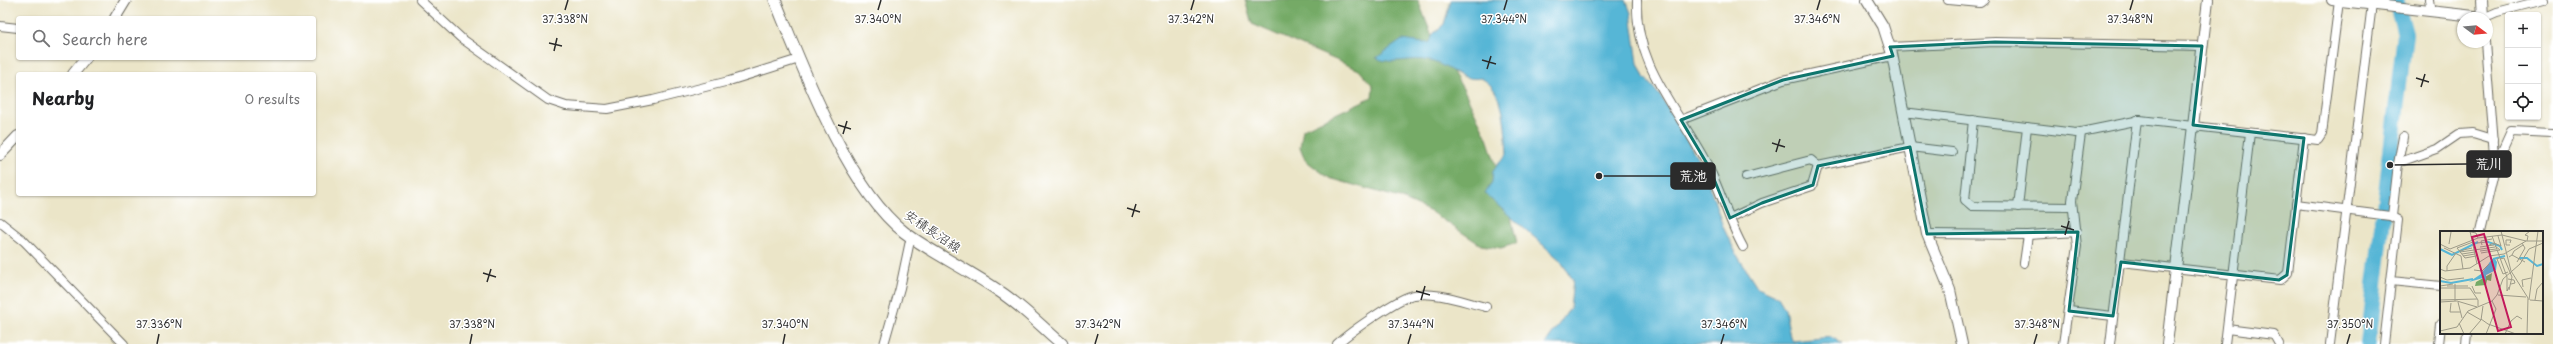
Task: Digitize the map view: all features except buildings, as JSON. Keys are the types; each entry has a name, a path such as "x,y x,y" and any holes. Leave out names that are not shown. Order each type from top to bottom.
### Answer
{"main road":[{"name":"安積長沼線","path":"774,0 799,59 835,134 866,192 893,222 911,236 1000,292 1062,344"}],"street":[{"path":"115,16 126,0"},
{"path":"420,0 461,38 548,100 566,106 607,109 653,100 729,81 799,59"},
{"path":"1637,0 1636,18 1643,52 1680,120 1709,167 1730,218 1732,228 1743,246"},
{"path":"1867,0 1883,26 1891,52 1927,234 1950,290 1962,344"},
{"path":"1948,0 1980,3 1984,0"},
{"path":"2167,344 2208,0"},
{"path":"1903,112 2081,133 2137,120 2318,140 2322,134 2336,0 2457,15"},
{"path":"2429,0 2431,12"},
{"path":"2482,0 2483,12"},
{"path":"2493,14 2544,0"},
{"path":"2330,344 2372,4"},
{"path":"0,26 16,28"},
{"path":"1680,120 1783,80 1891,52 1995,42 2202,46"},
{"path":"2480,231 2493,183 2495,157 2485,48"},
{"path":"75,72 84,60"},
{"path":"1974,120 1964,199 1972,206 2072,207"},
{"path":"2110,344 2137,120"},
{"path":"2018,207 2027,127"},
{"path":"2495,157 2502,151 2512,131 2553,133"},
{"path":"2063,344 2069,311 2077,232 2072,207 2081,133"},
{"path":"2225,344 2250,133"},
{"path":"2398,164 2402,160 2437,149 2459,134 2473,133 2493,139"},
{"path":"2392,216 2398,164 2403,137"},
{"path":"0,155 16,138"},
{"path":"2121,262 2279,280 2287,275 2304,138"},
{"path":"1818,166 1910,147 1952,152"},
{"path":"1746,177 1811,160 1818,166"},
{"path":"1730,218 1762,203 1812,186 1818,166"},
{"path":"2296,204 2392,216 2398,220 2384,344"},
{"path":"0,222 24,241 124,344"},
{"path":"1927,234 2028,236 2077,232"},
{"path":"884,344 900,288 911,236"},
{"path":"2024,263 2028,236"},
{"path":"2391,281 2440,286"},
{"path":"1337,344 1375,316 1412,295 1425,295 1486,307"},
{"path":"2069,311 2114,316"},
{"path":"2227,330 2274,335 2280,344"},
{"path":"2439,344 2440,334"},
{"path":"2466,344 2467,334"}],"highlighted area":[{"path":"1995,42 2202,46 2193,125 2304,138 2287,275 2279,280 2121,262 2113,316 2069,311 2078,232 1927,234 1910,147 1818,166 1813,185 1762,203 1730,218 1709,167 1681,120 1783,80 1893,56 1890,47"}],"green space":[{"path":"1245,0 1418,0 1433,39 1465,92 1487,138 1506,195 1517,243 1501,248 1481,245 1431,212 1400,198 1329,178 1305,160 1300,147 1303,129 1372,97 1373,86 1359,70 1252,24"}],"water":[{"path":"1451,0 1626,0 1631,13 1638,63 1644,77 1662,98 1704,169 1723,227 1737,255 1758,288 1778,297 1785,309 1790,337 1793,341 1831,337 1843,344 1545,344 1570,308 1573,280 1560,260 1485,194 1492,182 1493,170 1507,154 1503,112 1500,101 1495,92 1489,84 1481,78 1468,78 1430,61 1389,61 1376,58 1402,40 1424,43 1430,42 1433,34 1444,24"}],"waterway":[{"path":"2368,344 2405,34 2396,0"}],"place":[{"name":"荒川","path":"2390,165"},
{"name":"荒池","path":"1599,176"}]}
